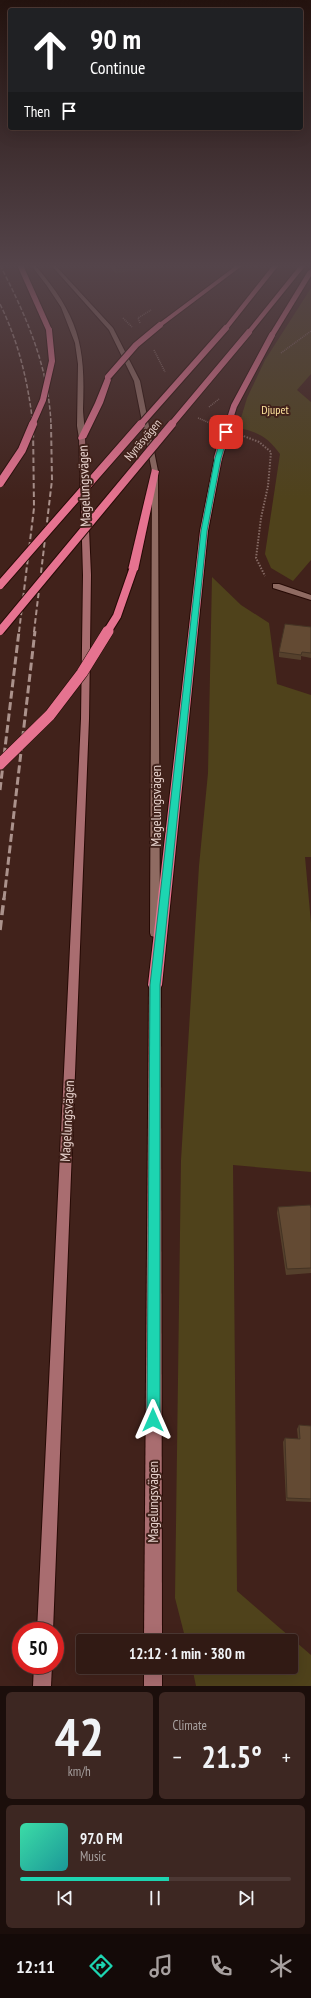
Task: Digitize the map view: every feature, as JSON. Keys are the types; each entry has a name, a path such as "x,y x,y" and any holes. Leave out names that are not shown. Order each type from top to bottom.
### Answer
{"highway":[{"path":"0,484 22,450 43,400 52,361 50,344"},
{"path":"82,438 99,403 108,377 138,344"},
{"name":"Nynäsvägen","path":"0,585 212,344"},
{"name":"Nynäsvägen","path":"0,631 239,344"},
{"path":"155,985 204,531 218,458 234,406 267,344"},
{"path":"0,764 50,715 82,673 117,616 133,570 155,471"}],"main road":[{"name":"Magelungsvägen","path":"45,1622 85,719 87,575 82,438"},
{"name":"Magelungsvägen","path":"153,1634 155,985"},
{"path":"42,1686 43,1674"},
{"path":"153,1674 153,1686"}],"street":[{"name":"Magelungsvägen","path":"76,344 80,356 80,426 82,438"},
{"name":"Magelungsvägen","path":"118,344 137,381 155,471 155,985"},
{"path":"276,586 311,598"}],"green space":[{"name":"Djupet","path":"275,344 311,344 311,374 297,390 311,402 311,560 293,581 271,568 265,554 280,454 276,448 262,436 251,431 238,428 247,398 265,360"},
{"path":"212,577 241,605 269,623 277,684 311,695 311,857 305,857 311,923 311,1172 233,1165 237,1591 287,1634 184,1634 175,1598 181,1160 199,866 208,773"},
{"path":"298,1644 311,1655 311,1686 196,1686 193,1674 298,1674"}],"building":[{"path":"285,624 311,627 311,653 302,652 301,655 279,652"},
{"path":"310,1205 311,1268 287,1269 278,1207"},
{"path":"299,1425 311,1426 311,1499 287,1498 285,1438 300,1439"}],"railway":[{"path":"16,344 22,363 33,425"},
{"path":"35,344 46,383 51,425"},
{"path":"19,632 34,508 33,424"},
{"path":"34,632 52,480 51,424"},
{"path":"0,790 19,631"},
{"path":"4,899 35,631"},
{"path":"0,930 4,898"}],"route":[{"path":"153,1420 155,985 204,531 218,458 226,432"}]}
